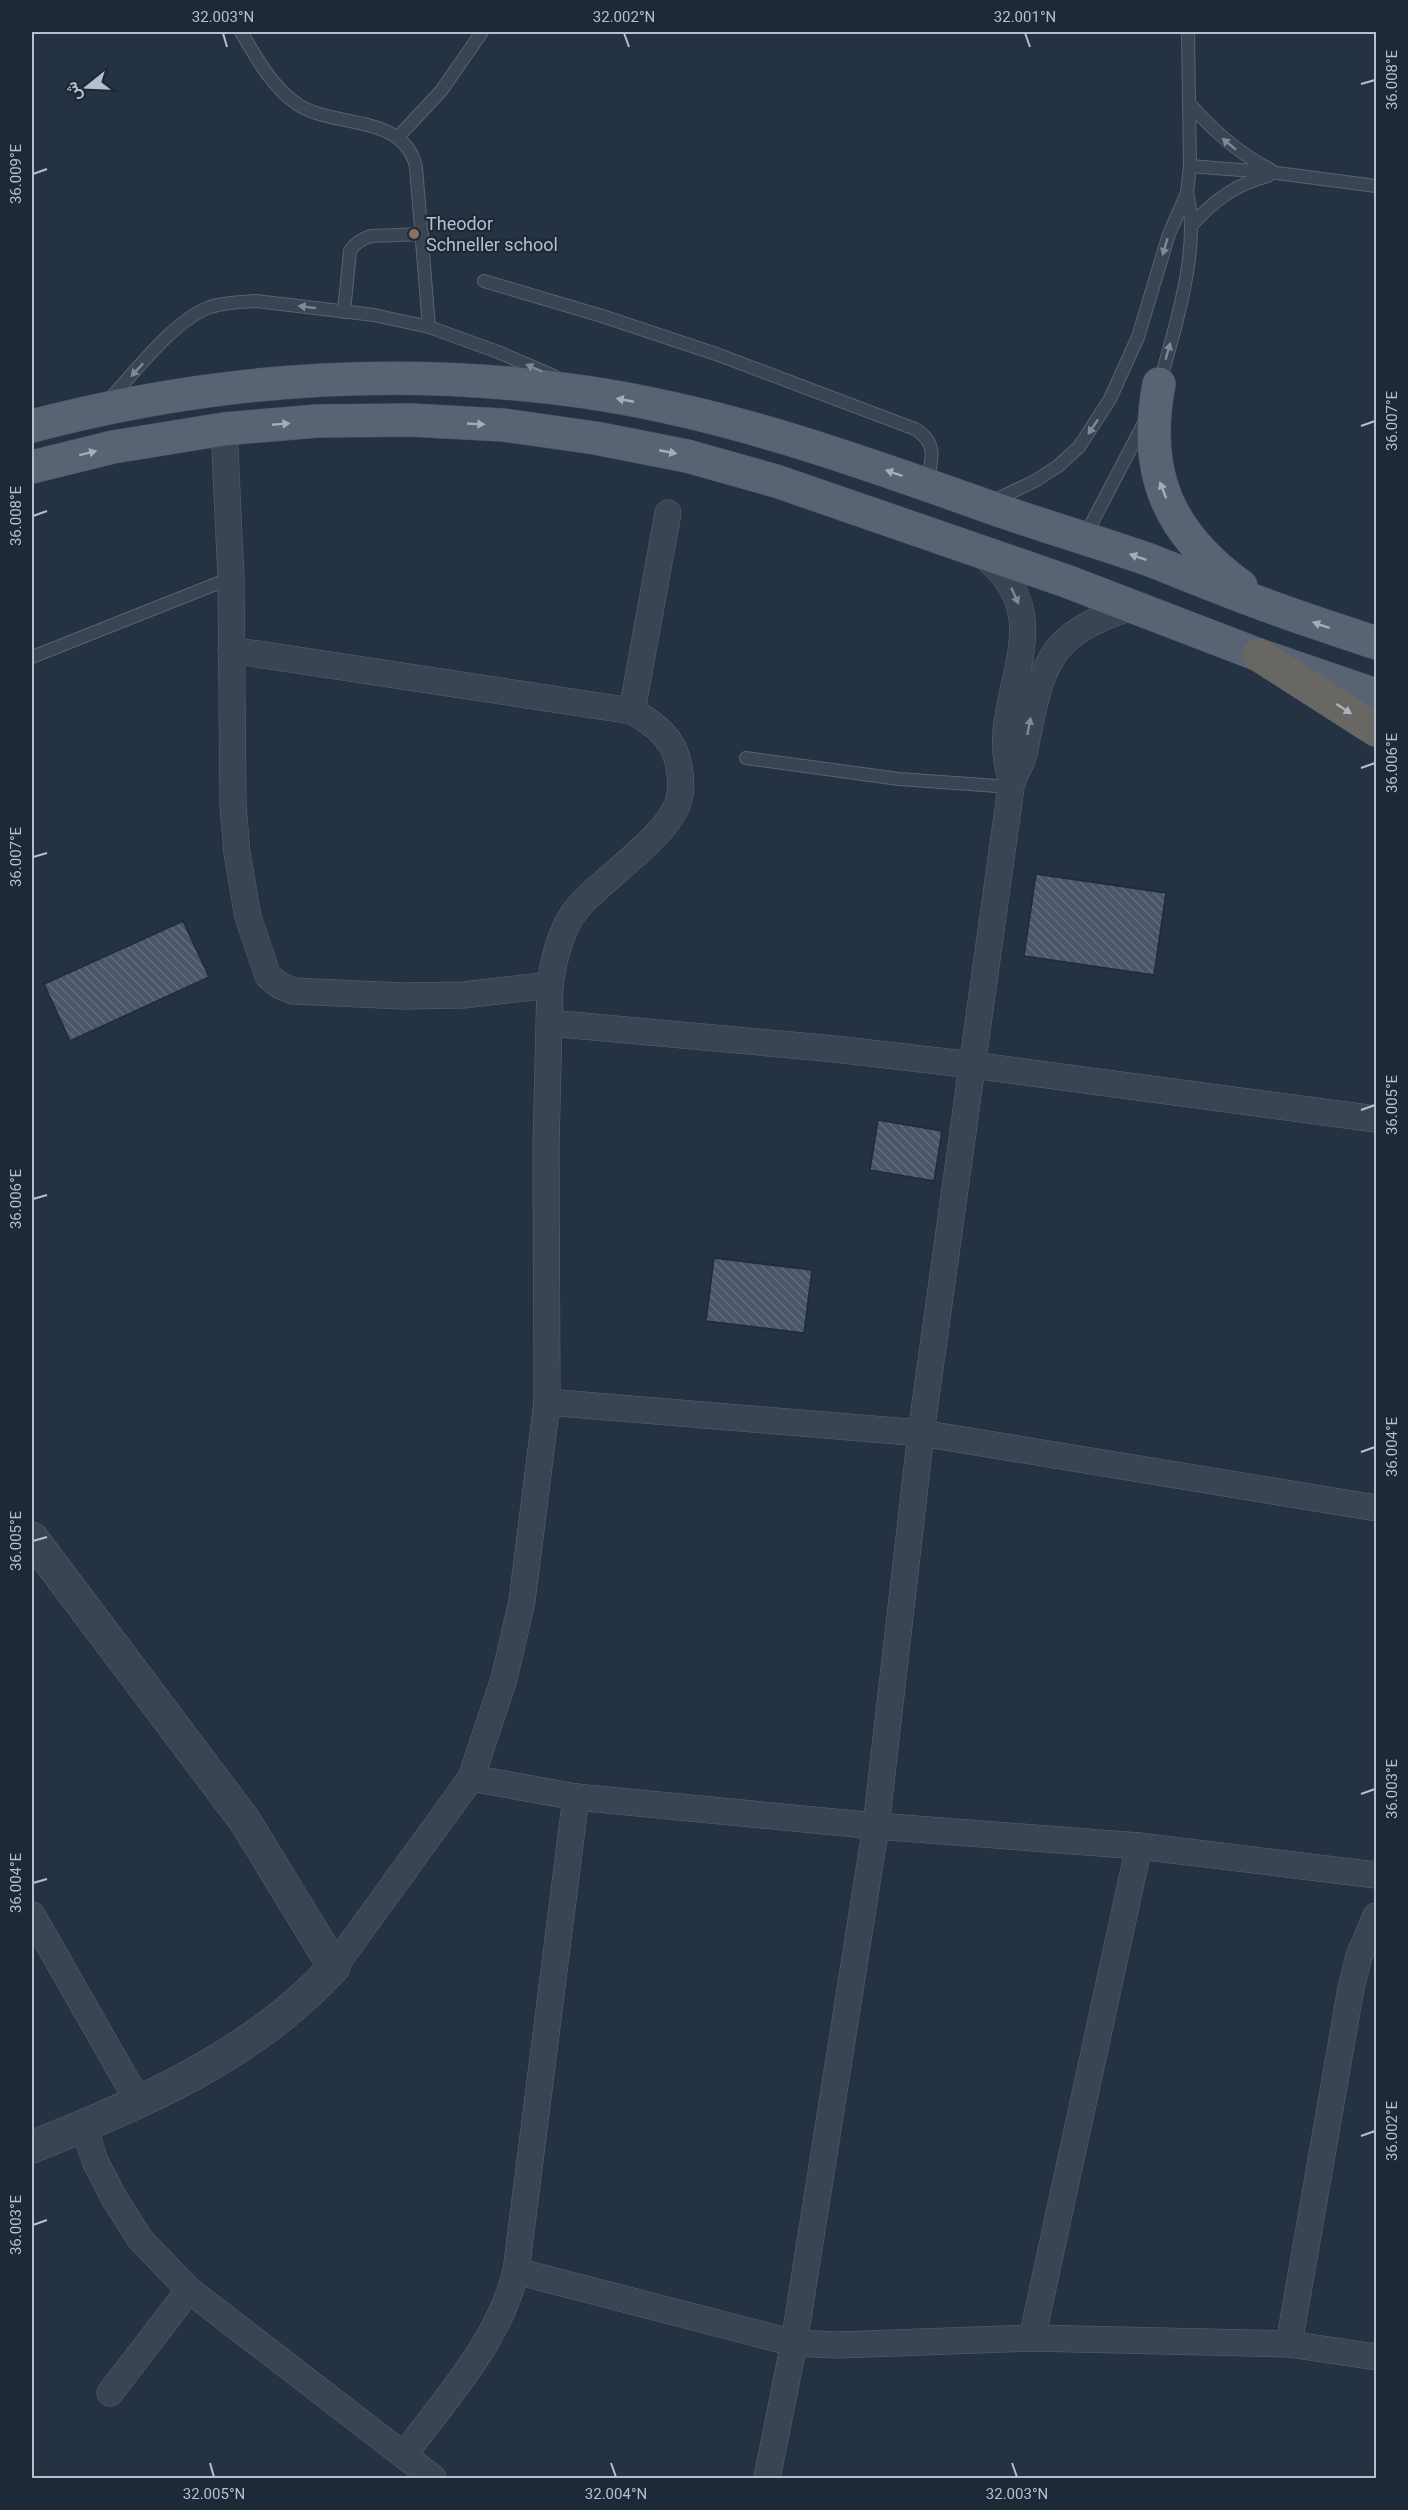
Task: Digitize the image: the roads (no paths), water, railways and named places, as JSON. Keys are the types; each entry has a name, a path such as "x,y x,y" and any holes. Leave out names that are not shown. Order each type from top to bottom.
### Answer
{"highway":[{"path":"1259,655 1377,730"}],"main road":[{"path":"32,426 102,407 198,390 317,379 393,377 490,381 587,392 687,411 840,454 1147,560 1272,608 1377,643"},
{"path":"1159,384 1154,416 1154,450 1160,484 1167,501 1186,534 1202,554 1220,571 1272,608"},
{"path":"32,467 113,447 224,429 317,421 410,420 503,425 595,438 687,456 776,481 1066,581 1259,655 1377,695"},
{"path":"1066,581 1084,538"}],"street":[{"path":"224,429 231,578 233,805 237,853 248,917 268,976 279,985 293,991 403,996 463,995 550,985"},
{"path":"632,711 668,513"},
{"path":"978,552 1008,581 1020,606 1023,619 1023,647 1012,690 1006,742 1006,762 1011,784"},
{"path":"767,2478 794,2343 876,1826 921,1434 1011,784 1022,762 1034,697 1054,653 1070,636 1089,622 1132,607"},
{"path":"32,2148 195,2075 274,2024 315,1988 334,1967 471,1778 504,1679 522,1601 546,1402 546,1146 550,985 559,943 579,906 658,832 671,816 679,800 680,769 669,740 655,724 632,711 231,650"},
{"path":"550,1023 823,1048 973,1065 1377,1119"},
{"path":"546,1402 921,1434 1377,1508"},
{"path":"32,1538 245,1821 334,1967"},
{"path":"471,1778 576,1797 876,1826 1140,1846 1377,1875"},
{"path":"404,2455 490,2337 510,2294 516,2271 576,1797"},
{"path":"1032,2338 1140,1846"},
{"path":"32,1915 138,2101"},
{"path":"1288,2344 1352,1988 1359,1956 1377,1916"},
{"path":"84,2126 95,2161 114,2198 135,2231 189,2290 433,2478"},
{"path":"516,2271 794,2343 838,2345 1032,2338 1288,2344 1377,2357"},
{"path":"110,2393 189,2290"},
{"path":"772,2478 773,2448"}],"lane":[{"path":"241,32 271,81 284,95 317,114 386,130 398,137 414,158 429,327"},
{"path":"398,137 441,92 482,32"},
{"path":"1084,538 1135,443 1159,384 1182,294 1192,225 1187,193 1190,166 1188,32"},
{"path":"1190,103 1208,125 1229,144 1252,160 1277,173"},
{"path":"1190,166 1277,173 1377,186"},
{"path":"1192,225 1221,197 1248,182 1277,173"},
{"path":"983,505 1009,494 1058,466 1079,447 1095,425 1110,399 1138,337 1169,234 1187,193"},
{"path":"344,312 350,251 354,246 364,238 422,234"},
{"path":"484,281 602,316 719,355 915,429 932,447 933,456 927,484"},
{"path":"102,407 172,332 190,317 211,307 233,302 256,301 374,315 429,327 498,352 587,392"},
{"path":"32,657 231,578"},
{"path":"746,758 899,779 1011,784"}],"place":[{"name":"Theodor Schneller school","path":"414,234"}]}
